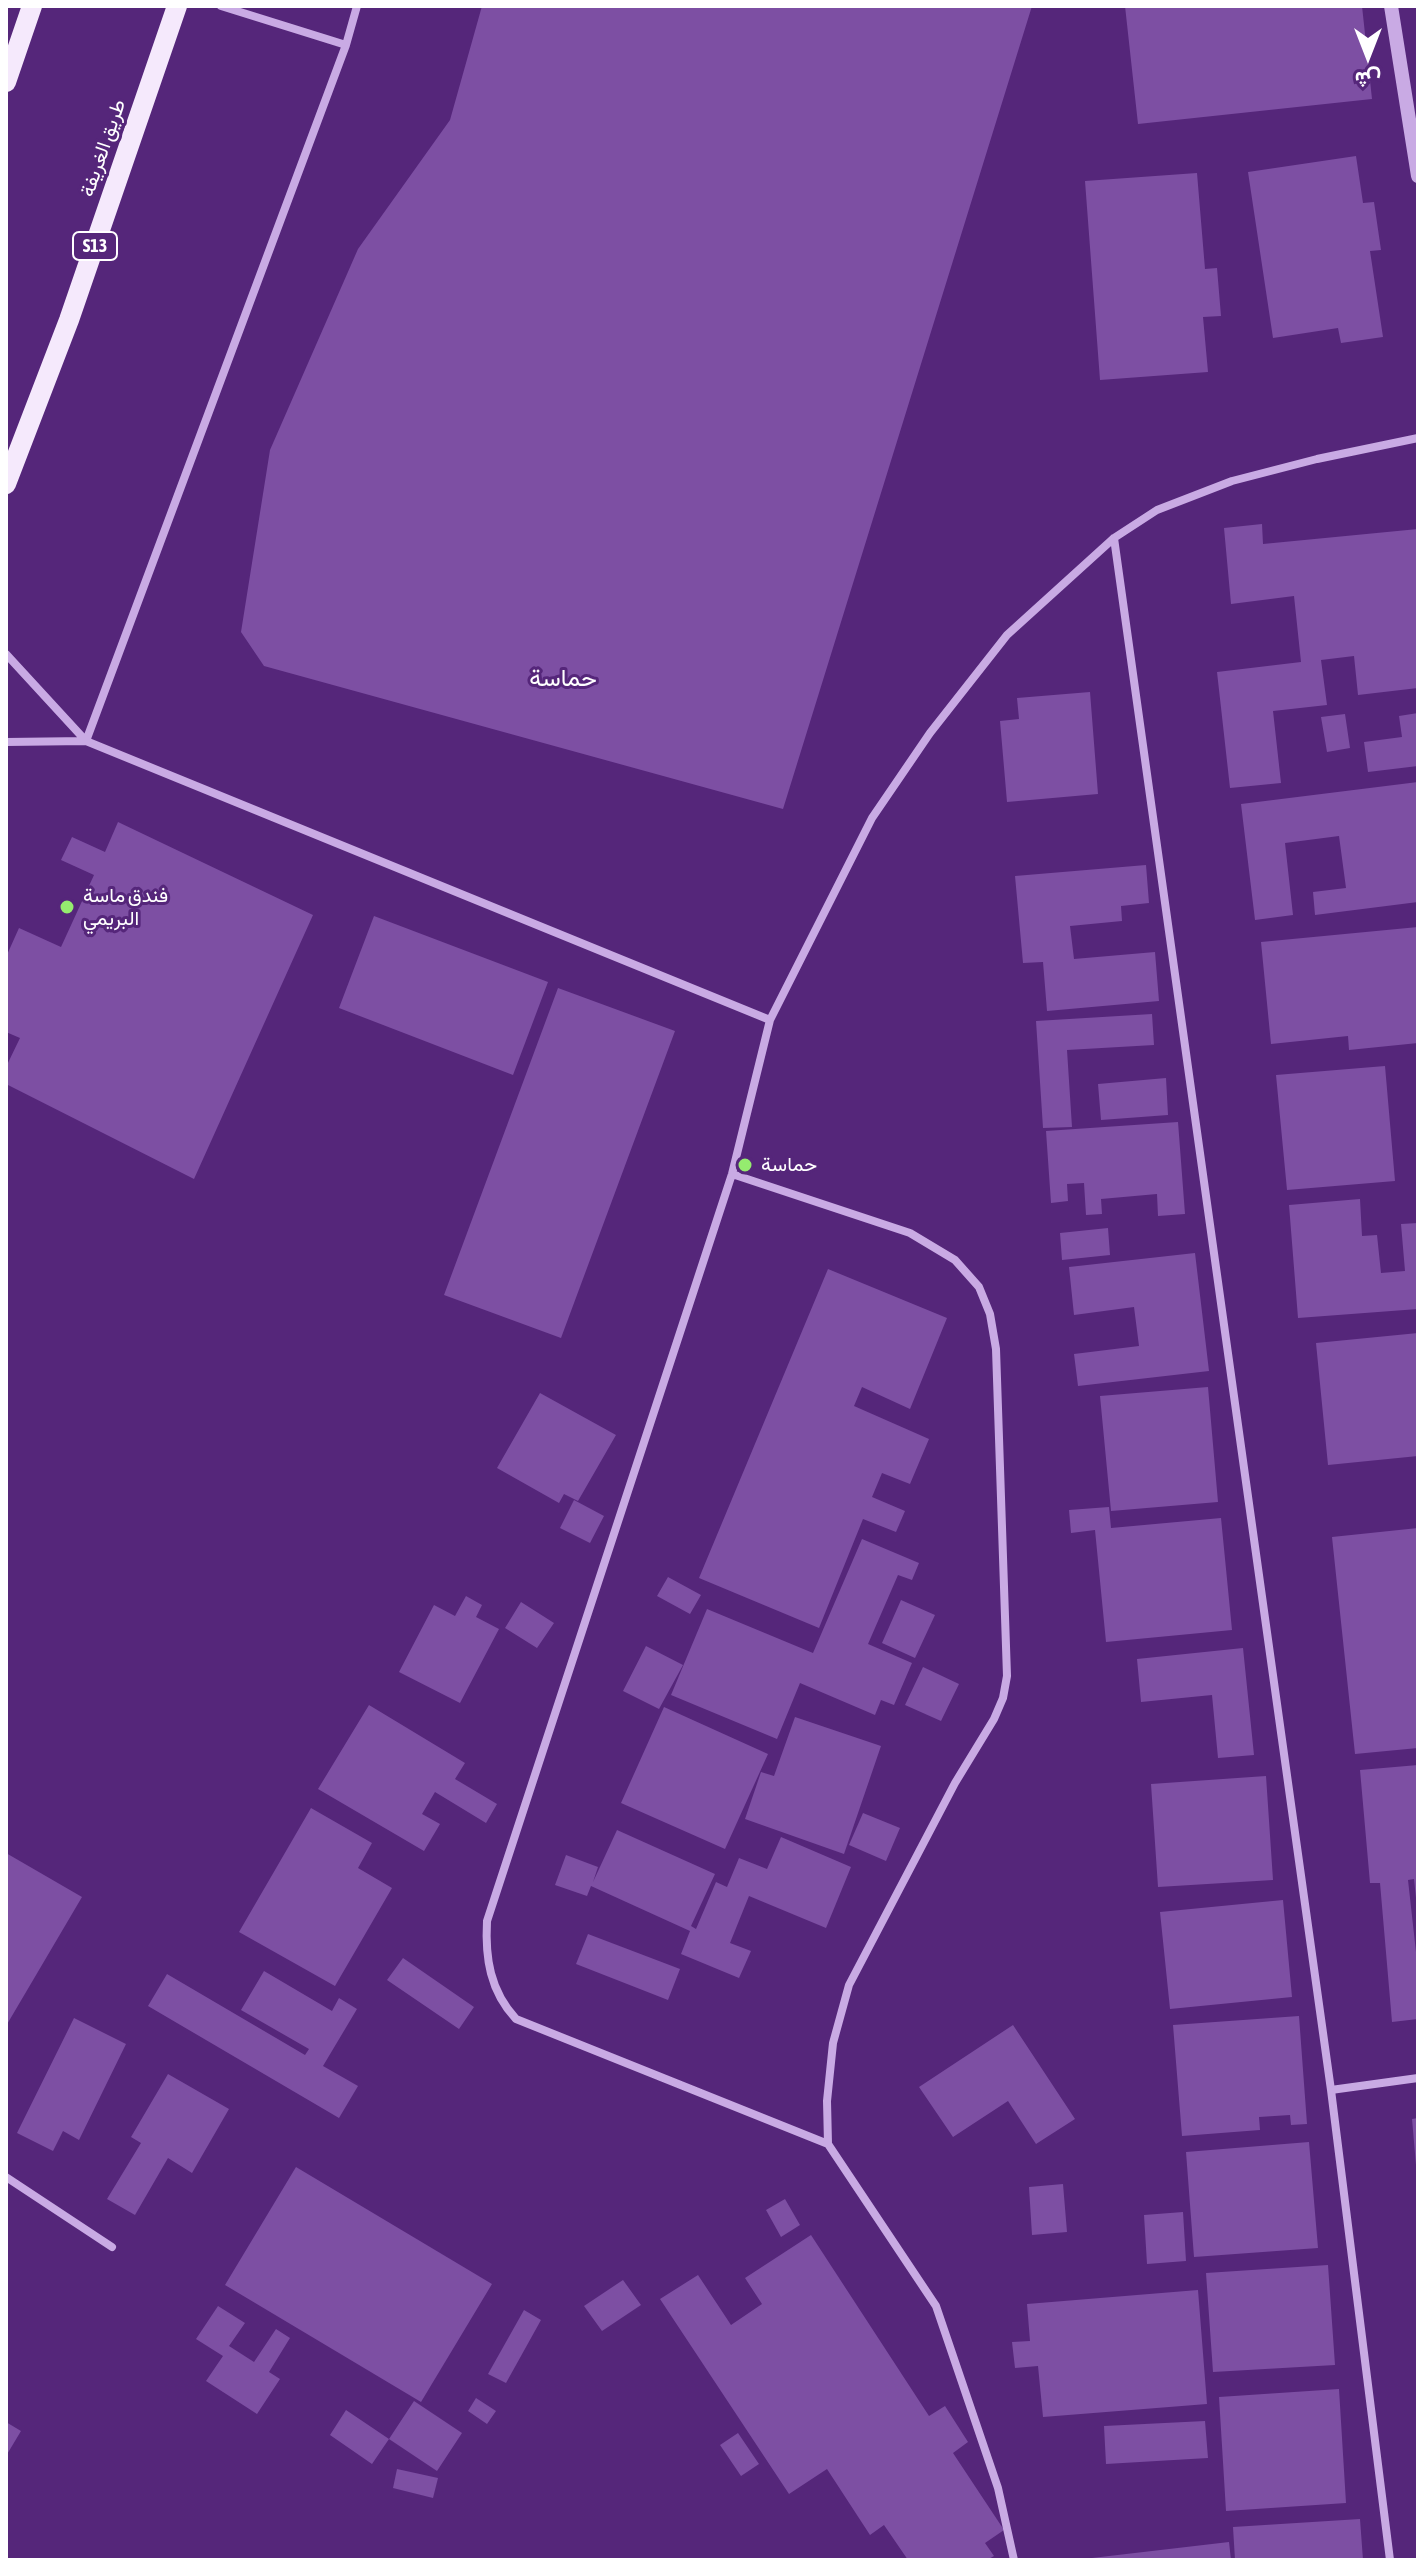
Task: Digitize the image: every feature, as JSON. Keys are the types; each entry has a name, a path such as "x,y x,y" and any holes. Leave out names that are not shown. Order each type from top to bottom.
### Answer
{"main road":[{"path":"6,82 32,6"},
{"name":"طريق الغريفة","path":"6,484 69,320 177,6"}],"street":[{"path":"221,6 346,45"},
{"path":"86,741 346,45 357,6"},
{"path":"1391,6 1418,176"},
{"path":"828,2144 516,2019 495,1990 486,1946 487,1921 732,1174 770,1020 872,818 930,733 1007,635 1114,538 1157,510 1232,481 1418,438"},
{"path":"1114,538 1331,2090 1390,2560"},
{"path":"6,654 86,741"},
{"path":"6,742 86,741 770,1020"},
{"path":"732,1174 910,1233 955,1260 979,1287 990,1314 996,1349 1007,1676 1003,1698 849,1985 833,2043 827,2101 828,2144 936,2306 998,2488 1014,2560"},
{"path":"1331,2090 1418,2078"},
{"path":"6,2177 112,2247"}],"building":[{"path":"482,6 1032,6 783,809 264,666 241,632 270,450 358,249 450,120"},
{"path":"1125,6 1362,6 1372,99 1138,124"},
{"path":"1356,156 1363,203 1374,202 1381,250 1370,251 1383,337 1341,343 1338,328 1273,338 1248,172"},
{"path":"1197,173 1205,269 1217,268 1221,316 1203,317 1208,372 1100,380 1085,181"},
{"path":"1262,524 1263,544 1418,529 1418,688 1358,695 1354,656 1321,660 1327,705 1273,711 1281,783 1230,788 1217,672 1301,662 1294,596 1231,604 1224,528"},
{"path":"1090,692 1098,794 1007,802 1000,721 1019,719 1017,698"},
{"path":"1418,713 1418,766 1368,772 1364,742 1402,737 1399,716"},
{"path":"1345,714 1350,748 1327,752 1321,717"},
{"path":"1418,782 1418,902 1315,915 1313,892 1346,888 1339,836 1285,843 1293,915 1255,920 1241,804"},
{"path":"118,822 313,915 194,1179 6,1084 6,1067 20,1038 6,1032 6,957 19,928 61,947 94,875 61,860 72,837 105,852"},
{"path":"1146,865 1149,903 1121,906 1122,921 1070,926 1074,959 1155,952 1159,1001 1047,1011 1043,962 1023,963 1015,876"},
{"path":"374,916 548,982 513,1075 339,1008"},
{"path":"1418,927 1418,1043 1349,1050 1348,1036 1271,1044 1261,942"},
{"path":"558,988 675,1031 561,1338 444,1295"},
{"path":"1152,1014 1154,1045 1067,1050 1072,1127 1043,1128 1036,1021"},
{"path":"1385,1066 1395,1181 1287,1190 1276,1075"},
{"path":"1166,1078 1168,1115 1101,1120 1098,1084"},
{"path":"1178,1122 1185,1214 1158,1216 1157,1194 1101,1199 1102,1214 1086,1215 1084,1183 1067,1184 1068,1201 1051,1203 1046,1131"},
{"path":"1360,1199 1362,1236 1377,1235 1381,1273 1405,1271 1401,1224 1418,1223 1418,1309 1298,1318 1289,1205"},
{"path":"1108,1228 1110,1255 1062,1260 1060,1233"},
{"path":"1195,1253 1209,1371 1078,1386 1074,1354 1139,1346 1134,1307 1074,1315 1069,1267"},
{"path":"828,1269 947,1318 910,1409 862,1387 854,1406 929,1439 910,1484 882,1473 872,1497 905,1511 896,1532 863,1519 819,1628 699,1578"},
{"path":"1418,1333 1418,1456 1328,1465 1316,1343"},
{"path":"1208,1387 1218,1502 1111,1511 1100,1396"},
{"path":"540,1393 616,1435 578,1501 564,1494 559,1503 497,1468"},
{"path":"574,1500 604,1516 590,1543 560,1528"},
{"path":"1109,1507 1111,1528 1221,1518 1232,1630 1106,1642 1095,1530 1071,1533 1069,1510"},
{"path":"1418,1528 1418,1748 1355,1754 1332,1537"},
{"path":"862,1539 919,1563 912,1580 898,1575 868,1644 912,1663 894,1705 881,1700 875,1715 800,1683 777,1739 671,1695 707,1609 813,1653"},
{"path":"668,1577 701,1595 690,1614 657,1596"},
{"path":"466,1596 482,1605 476,1617 499,1629 460,1703 399,1672 434,1605 455,1616"},
{"path":"901,1600 935,1615 915,1658 882,1643"},
{"path":"521,1602 554,1623 537,1648 505,1628"},
{"path":"646,1646 683,1665 659,1709 623,1691"},
{"path":"1243,1648 1254,1755 1218,1758 1212,1695 1141,1702 1137,1659"},
{"path":"923,1667 959,1684 941,1721 905,1705"},
{"path":"369,1705 465,1763 455,1779 497,1804 486,1823 435,1792 422,1814 440,1824 424,1851 318,1789"},
{"path":"664,1707 768,1754 725,1849 621,1803"},
{"path":"795,1717 881,1746 844,1854 745,1819 761,1772 774,1776"},
{"path":"1418,1765 1418,1898 1414,1879 1408,1880 1418,1970 1418,2019 1392,2022 1380,1883 1370,1883 1360,1770"},
{"path":"1266,1776 1273,1880 1158,1887 1151,1784"},
{"path":"311,1808 372,1843 358,1868 392,1888 335,1986 239,1932"},
{"path":"863,1813 900,1828 886,1861 849,1845"},
{"path":"617,1830 715,1874 691,1926 696,1929 716,1882 727,1887 739,1858 767,1869 781,1837 851,1867 826,1928 749,1896 730,1943 751,1951 739,1978 681,1954 690,1931 591,1886 587,1896 555,1885 566,1855 598,1867 593,1882"},
{"path":"6,1853 82,1897 6,2026"},
{"path":"1283,1900 1292,1997 1170,2009 1160,1912"},
{"path":"588,1934 680,1969 668,2000 576,1964"},
{"path":"403,1958 474,2007 459,2029 387,1980"},
{"path":"264,1971 332,2011 339,1998 357,2009 323,2066 358,2086 339,2118 148,2006 167,1974 305,2055 309,2049 241,2010"},
{"path":"1299,2016 1307,2124 1291,2125 1290,2115 1259,2117 1260,2130 1182,2136 1173,2025"},
{"path":"74,2018 126,2044 79,2140 63,2131 53,2151 17,2133"},
{"path":"1013,2025 1075,2119 1036,2144 1008,2101 953,2137 919,2087"},
{"path":"168,2074 229,2109 192,2173 168,2158 135,2215 107,2199 141,2143 131,2137"},
{"path":"1418,2118 1418,2165 1416,2165 1412,2119"},
{"path":"1309,2142 1318,2248 1194,2257 1186,2152"},
{"path":"296,2167 492,2284 421,2402 225,2285"},
{"path":"1063,2184 1067,2232 1032,2235 1029,2187"},
{"path":"785,2199 800,2225 781,2237 766,2210"},
{"path":"1183,2212 1186,2261 1147,2264 1144,2215"},
{"path":"811,2235 929,2416 945,2406 968,2442 953,2453 1004,2530 985,2543 994,2556 987,2560 908,2560 884,2525 870,2535 827,2469 789,2494 660,2299 698,2275 731,2325 762,2304 745,2278"},
{"path":"1328,2265 1335,2365 1213,2372 1206,2273"},
{"path":"623,2280 641,2305 602,2331 584,2306"},
{"path":"1198,2290 1207,2404 1043,2417 1038,2366 1015,2368 1012,2342 1030,2341 1027,2304"},
{"path":"218,2306 245,2323 229,2346 254,2362 276,2329 290,2338 269,2372 280,2379 257,2414 206,2381 223,2356 196,2339"},
{"path":"524,2310 541,2320 506,2383 488,2374"},
{"path":"1339,2389 1346,2503 1226,2511 1219,2397"},
{"path":"476,2398 496,2411 487,2424 468,2411"},
{"path":"414,2401 462,2433 437,2471 389,2439"},
{"path":"346,2410 389,2439 372,2464 330,2435"},
{"path":"1205,2421 1208,2458 1106,2464 1104,2426"},
{"path":"6,2422 21,2431 6,2456"},
{"path":"738,2433 759,2464 741,2476 720,2445"},
{"path":"397,2469 438,2478 433,2498 393,2488"},
{"path":"1360,2519 1363,2560 1235,2560 1233,2527"},
{"path":"1229,2542 1231,2560 1092,2560 1092,2558"}],"place":[{"name":"فندق ماسة البريمي","path":"67,907"},
{"name":"حماسة","path":"745,1165"}],"district":[{"name":"حماسة","path":"563,678"}]}
